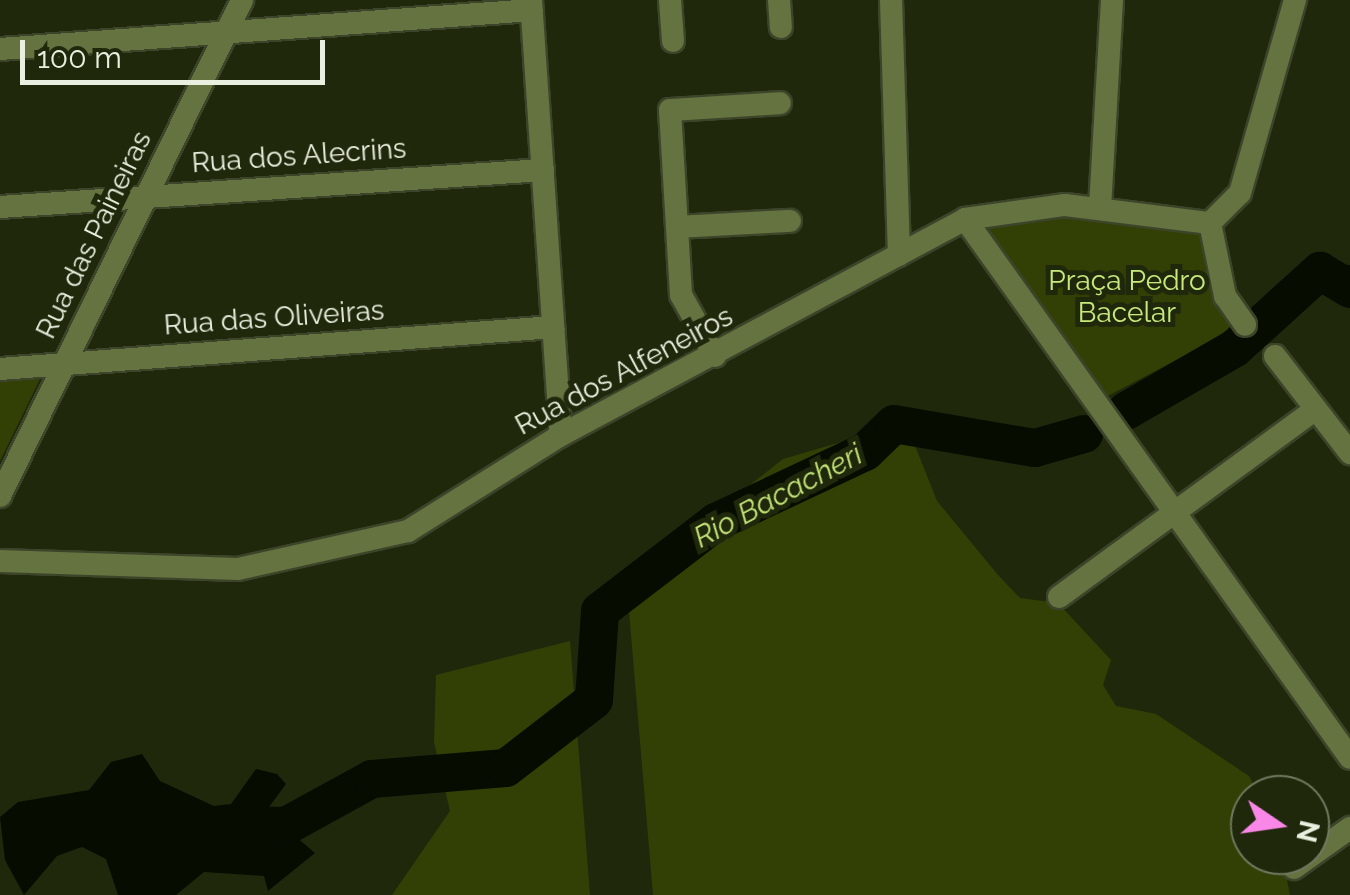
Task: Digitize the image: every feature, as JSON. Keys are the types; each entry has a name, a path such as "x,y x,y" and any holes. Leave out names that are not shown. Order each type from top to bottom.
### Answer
{"street":[{"name":"Rua das Paineiras","path":"0,496 242,0"},
{"path":"670,0 672,42"},
{"path":"779,0 781,28"},
{"path":"890,0 899,255"},
{"path":"1100,208 1112,0"},
{"path":"1245,325 1225,296 1210,223 1240,193 1295,0"},
{"path":"0,49 532,5 560,435"},
{"path":"715,356 681,295 670,110 780,103"},
{"name":"Rua dos Alecrins","path":"0,207 543,170"},
{"name":"Rua dos Alfeneiros","path":"0,561 260,566 422,525 560,435 715,356 965,219 1024,205 1100,208 1210,223"},
{"path":"965,219 1171,519 1350,758"},
{"path":"678,226 790,220"},
{"name":"Rua das Oliveiras","path":"0,369 554,327"},
{"path":"1275,356 1350,453"},
{"path":"1059,597 1171,519 1316,409"}],"green space":[{"name":"Praça Pedro Bacelar","path":"1026,213 1206,229 1237,328 1102,399 983,223"},
{"path":"41,377 0,461 0,381"},
{"path":"906,423 937,501 998,575 1020,598 1058,603 1111,660 1103,685 1116,706 1156,714 1248,775 1230,775 1230,875 1286,875 1290,895 653,895 628,599 674,545 783,459"},
{"path":"570,641 590,895 392,895 450,811 434,742 436,675"}],"shaded area":[{"path":"142,754 160,781 214,806 231,804 256,769 277,774 286,784 266,811 315,853 268,891 264,876 204,872 176,895 118,895 106,859 82,847 57,856 24,895 5,860 0,817 18,802 89,790 111,762"}],"waterway":[{"path":"1343,277 1349,268"},
{"name":"Rio Bacacheri","path":"1126,411 1235,348 1320,271 1350,289"},
{"name":"Rio Bacacheri","path":"236,825 286,826 372,779 506,768 594,700 600,611 716,522 865,452 894,424 1035,448 1084,434"}]}
